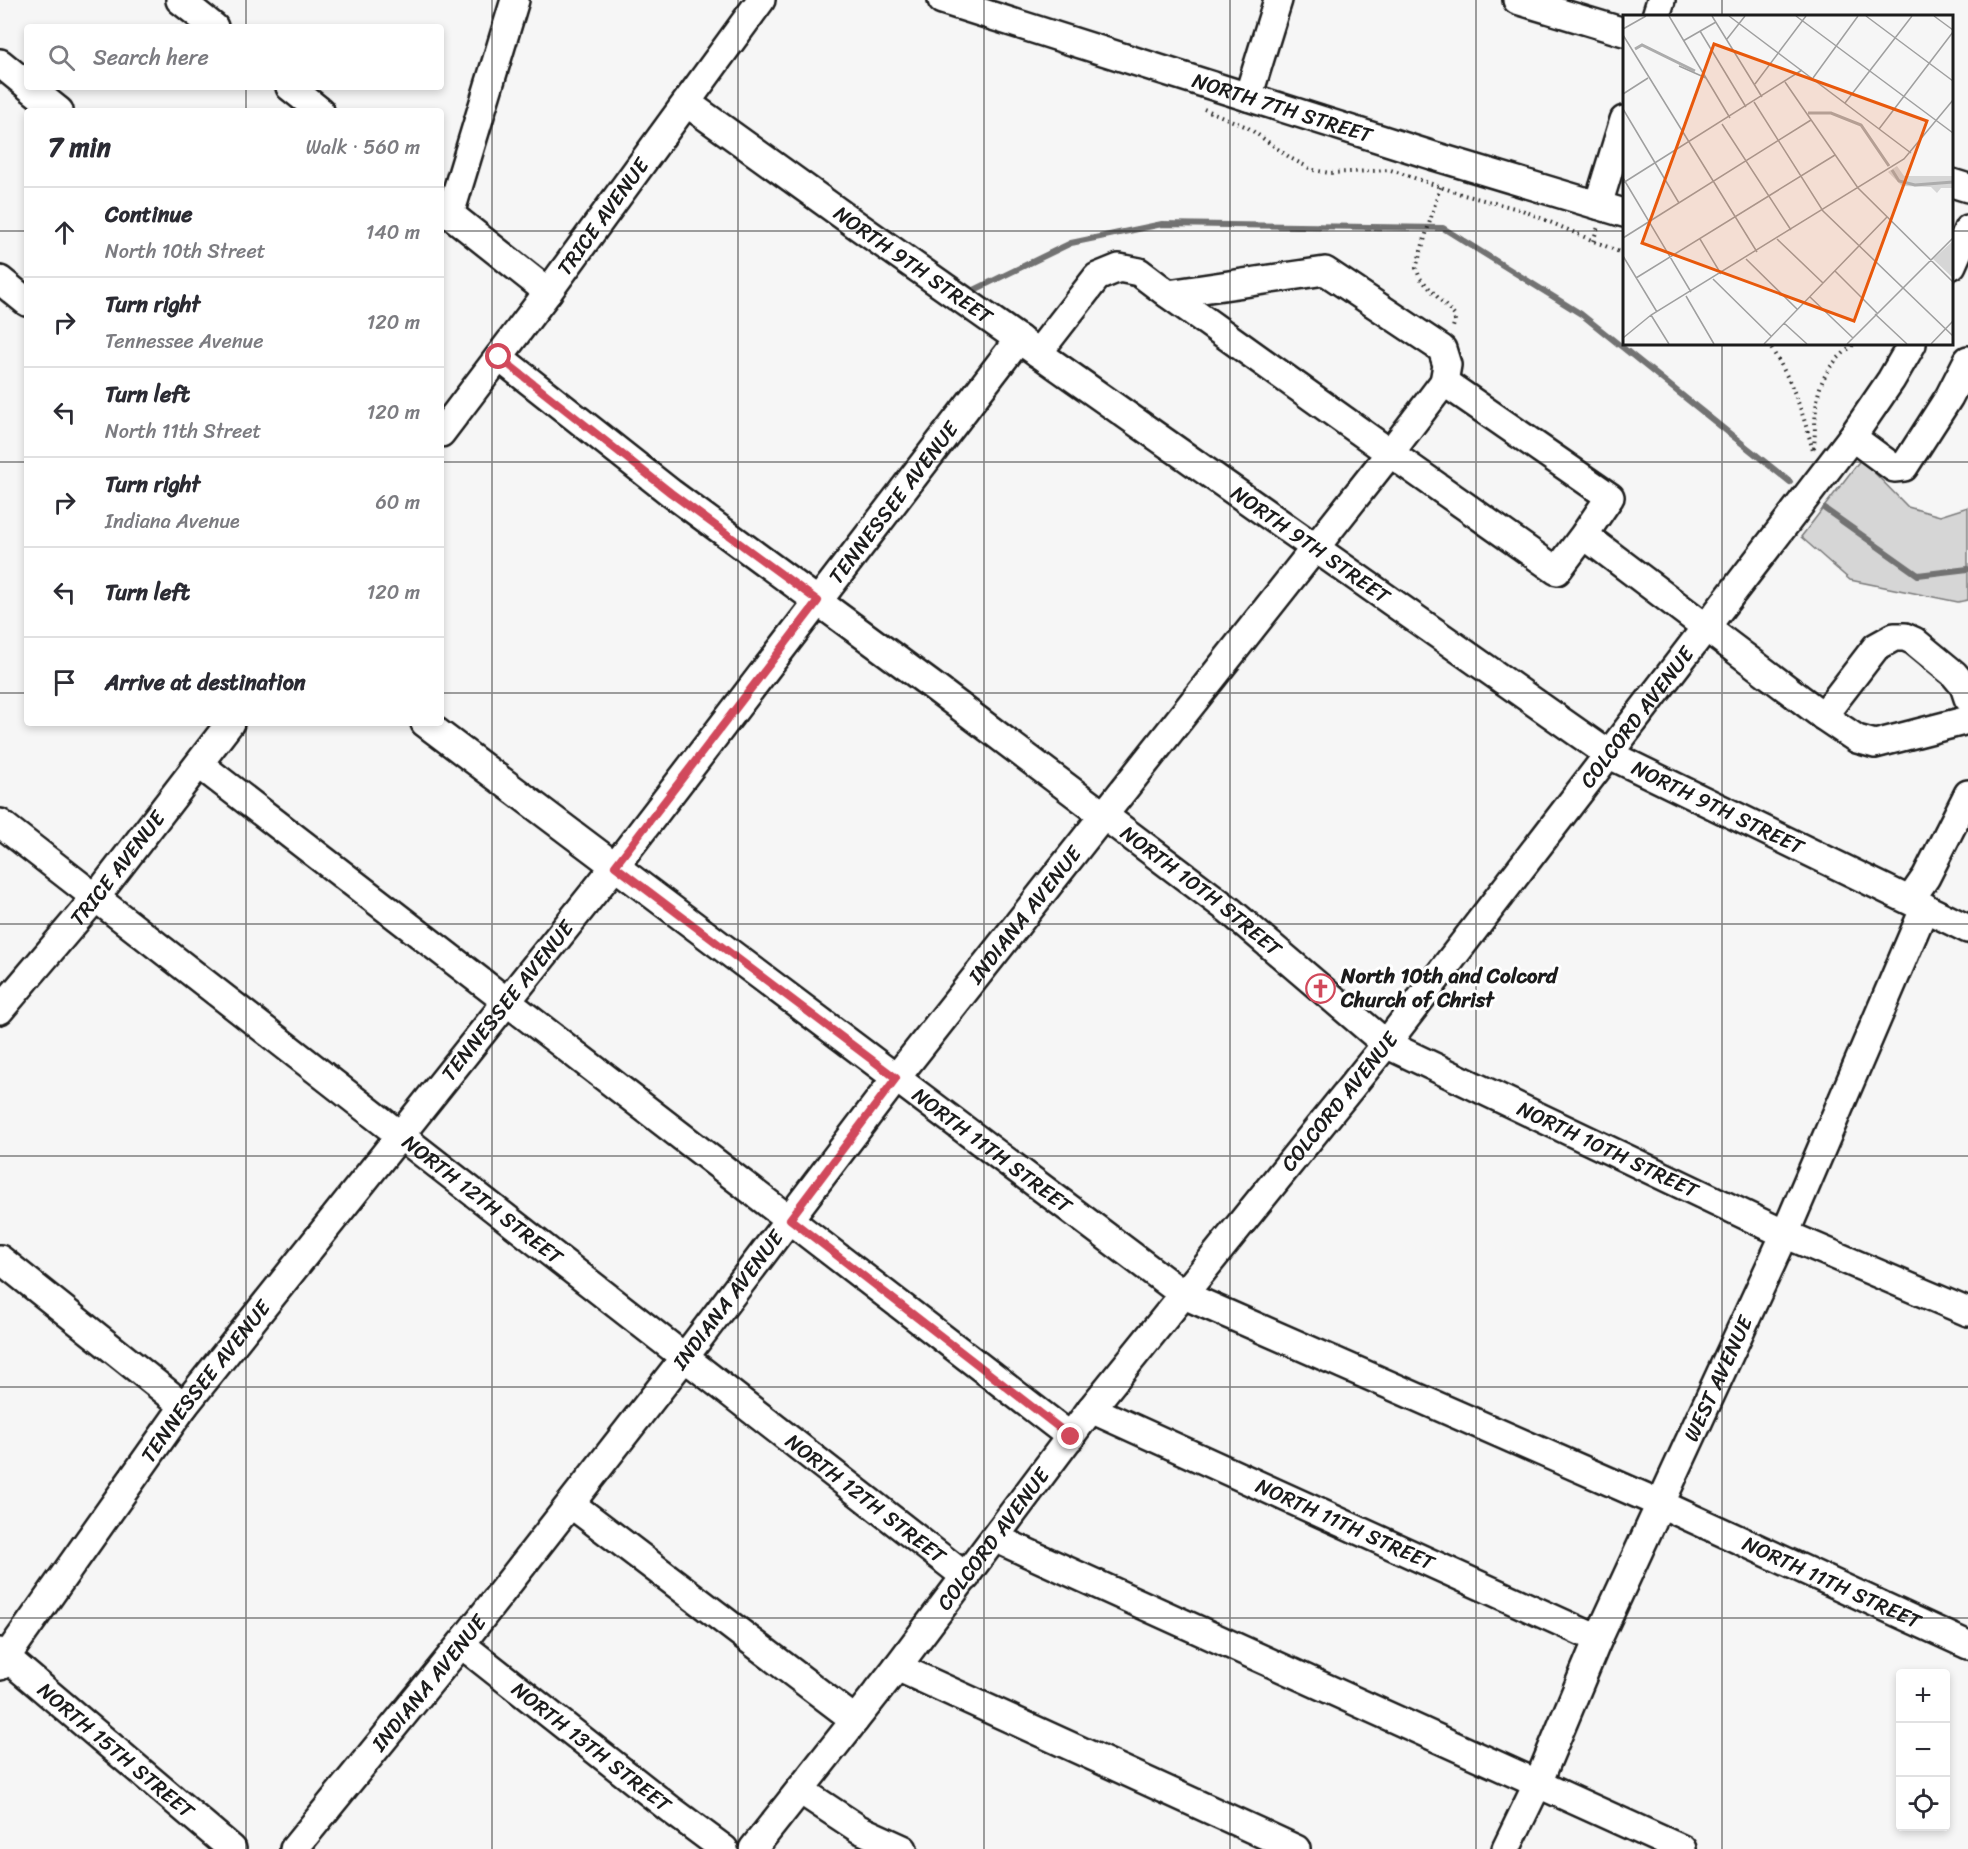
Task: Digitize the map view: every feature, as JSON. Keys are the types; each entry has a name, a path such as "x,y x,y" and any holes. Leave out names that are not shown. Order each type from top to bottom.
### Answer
{"street":[{"path":"180,0 210,24"},
{"path":"515,0 446,211 548,292"},
{"name":"TRICE AVENUE","path":"444,426 548,292 761,0"},
{"name":"NORTH 7TH STREET","path":"942,0 1623,213"},
{"path":"1248,97 1278,0"},
{"path":"1517,0 1623,32"},
{"path":"1656,15 1662,0"},
{"path":"0,63 24,83"},
{"path":"33,90 55,108"},
{"path":"294,90 316,108"},
{"name":"NORTH 9TH STREET","path":"687,103 855,224 1608,754 1968,929"},
{"path":"1598,205 1623,123"},
{"path":"1953,183 1968,188"},
{"path":"1953,264 1968,229"},
{"name":"TENNESSEE AVENUE","path":"2,1658 184,1406 615,866 818,601 1028,346 1097,277 1119,268 1138,272 1557,571 1584,536"},
{"path":"1168,294 1325,271 1442,349 1447,365 1444,382 1610,497 1584,536 1823,716 1857,739 1875,744 1968,720"},
{"path":"0,280 24,300"},
{"path":"0,305 24,308"},
{"name":"COLCORD AVENUE","path":"753,1849 897,1667 1091,1410 1386,1044 1852,437 1891,380 1911,345"},
{"name":"NORTH 10TH STREET","path":"499,357 671,493 1229,910 1386,1044 1785,1234 1968,1312"},
{"path":"1852,437 1894,468 1904,467 1949,397 1968,360"},
{"name":"INDIANA AVENUE","path":"294,1849 461,1644 571,1504 896,1078 1315,549 1444,382"},
{"path":"1823,716 1876,646 1894,637 1905,637 1914,641 1954,674 1964,686 1968,698"},
{"name":"TRICE AVENUE","path":"0,1010 96,897 228,726"},
{"name":"NORTH 11TH STREET","path":"429,726 1184,1295 1661,1504 1968,1645"},
{"path":"199,764 1071,1437"},
{"name":"WEST AVENUE","path":"1506,1849 1538,1783 1598,1639 1785,1234 1926,878 1968,794"},
{"name":"NORTH 12TH STREET","path":"0,823 966,1577"},
{"path":"0,1259 184,1406"},
{"name":"NORTH 11TH STREET","path":"1091,1410 1598,1639"},
{"path":"571,1504 855,1720"},
{"path":"995,1538 1682,1849"},
{"name":"NORTH 13TH STREET","path":"461,1644 724,1849"},
{"name":"NORTH 15TH STREET","path":"2,1658 232,1849"},
{"path":"897,1667 1296,1849"},
{"path":"800,1790 859,1829 903,1849"}],"path":[{"path":"1200,107 1246,127 1292,159 1313,170 1330,173 1391,170 1440,187 1522,210 1623,254"},
{"path":"1440,187 1419,255 1417,273 1454,315 1454,327 1442,349"},
{"path":"1769,345 1785,369 1802,409 1814,455 1817,401 1825,375 1853,345"}],"shaded area":[{"path":"1861,459 1908,507 1940,516 1968,507 1968,600 1958,602 1850,580 1801,537"}],"waterway":[{"path":"968,293 1071,243 1162,224 1443,228 1581,314 1790,482"},
{"path":"1825,509 1918,575 1968,569"}],"place":[{"name":"North 10th and Colcord Church of Christ","path":"1320,988"}],"route":[{"path":"499,357 671,493 818,601 615,866 896,1078 790,1219 1071,1437"}]}
